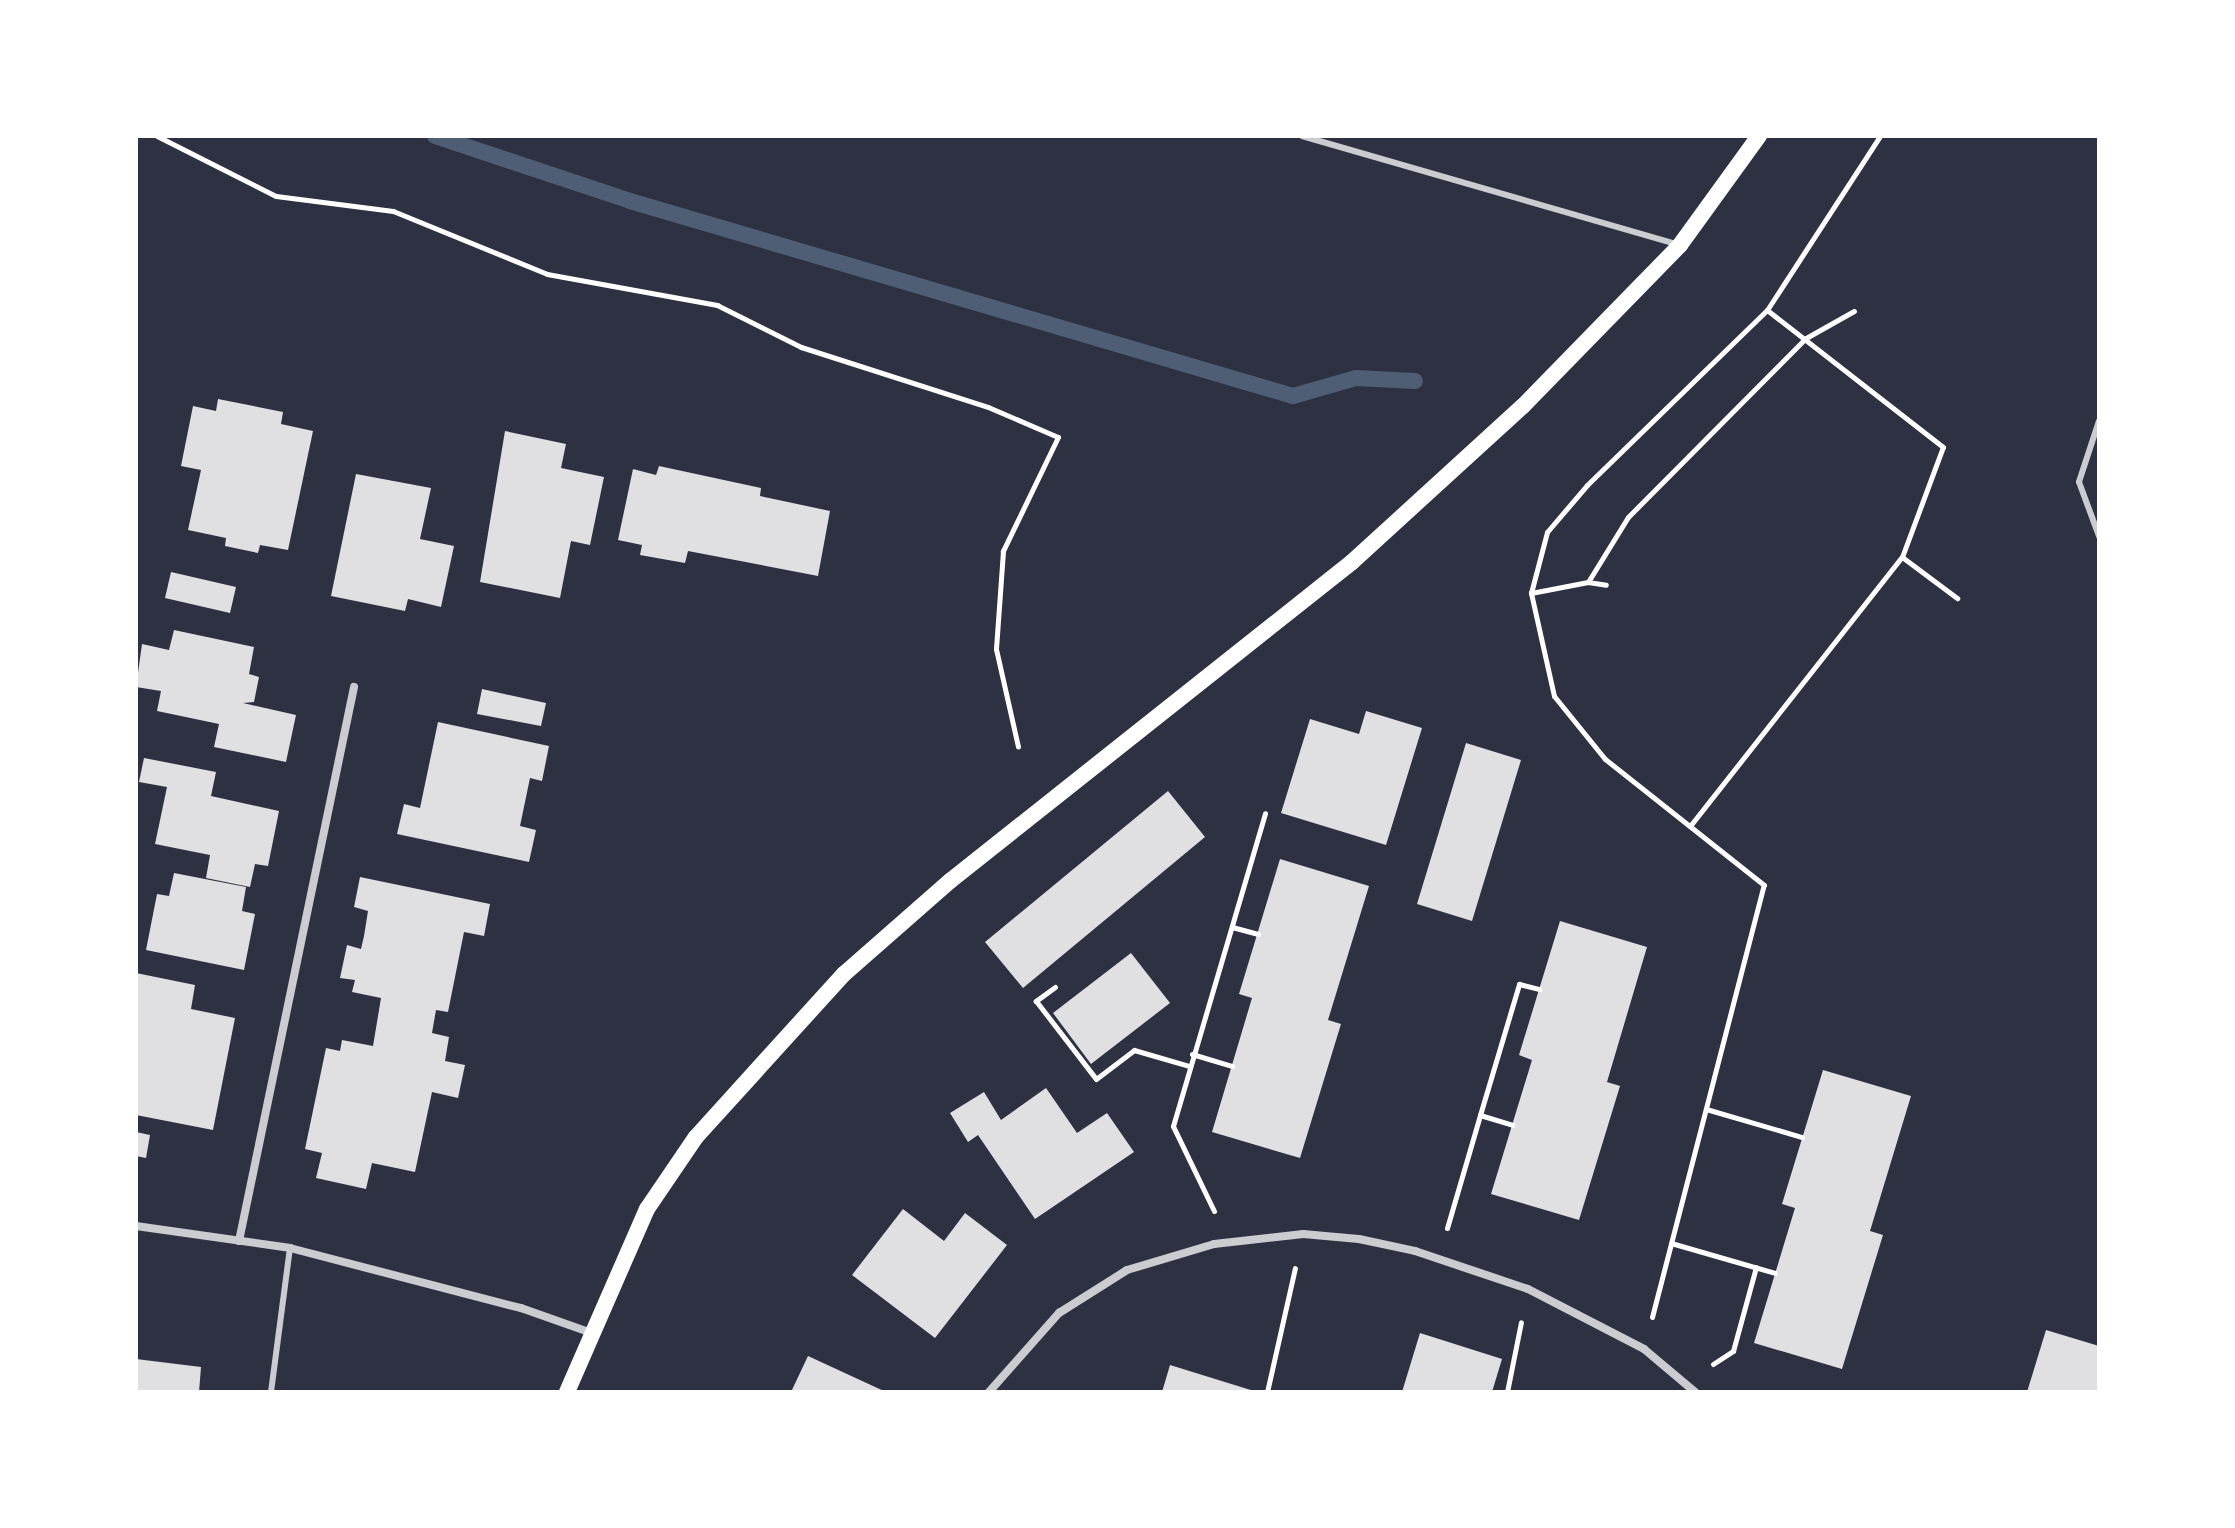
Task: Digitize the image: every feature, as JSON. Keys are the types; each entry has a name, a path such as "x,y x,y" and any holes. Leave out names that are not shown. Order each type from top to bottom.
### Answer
{"main road":[{"path":"567,1392 589,1332 647,1209 696,1137 844,974 950,881 1352,562 1523,406 1680,245 1759,136"}],"street":[{"path":"239,1241 354,687"},
{"path":"136,1226 290,1248 521,1308 589,1332"},
{"path":"989,1392 1059,1313 1127,1270 1214,1244 1303,1234 1359,1239 1415,1251 1528,1289 1644,1349 1695,1392"}],"lane":[{"path":"1302,136 1680,245"},
{"path":"2099,421 2079,482 2099,536"},
{"path":"271,1392 290,1248"}],"path":[{"path":"157,136 276,196 393,211 547,274 717,305 801,347 988,407 1058,437 1003,551 996,649 1018,747"},
{"path":"1644,1349 1764,885 1605,759 1554,696 1531,593 1547,532 1608,464 1767,310 1880,136"},
{"path":"1690,826 1902,557 1943,447 1767,310"},
{"path":"1588,582 1628,517 1806,338 1854,311"},
{"path":"1902,557 1957,598"},
{"path":"1531,593 1588,582 1606,585"},
{"path":"1218,1219 1173,1126 1265,813"},
{"path":"1232,927 1258,934"},
{"path":"1446,1231 1519,984 1539,989"},
{"path":"1055,987 1036,1001 1096,1079 1134,1050 1189,1066"},
{"path":"1192,1054 1232,1066"},
{"path":"1706,1109 1802,1137"},
{"path":"1480,1115 1512,1125"},
{"path":"1267,1392 1303,1234"},
{"path":"1671,1243 1775,1273"},
{"path":"1708,1367 1733,1351 1756,1267"},
{"path":"1507,1392 1528,1289"}],"building":[{"path":"218,399 283,412 281,424 313,431 288,550 260,545 258,553 225,546 226,538 188,530 201,470 181,466 193,406 216,411"},
{"path":"505,431 566,444 561,468 604,477 590,545 571,541 560,598 480,582"},
{"path":"659,466 761,488 760,496 830,511 818,576 688,551 685,563 640,555 642,545 618,540 633,469 656,475"},
{"path":"356,474 431,488 420,539 454,546 441,607 408,599 405,611 331,596"},
{"path":"171,572 236,587 230,613 165,598"},
{"path":"174,630 254,647 249,674 259,677 254,702 243,703 296,715 286,762 214,747 219,724 157,711 161,691 136,687 142,644 169,650"},
{"path":"482,689 546,703 541,726 477,714"},
{"path":"1366,711 1422,728 1386,845 1281,813 1310,719 1359,734"},
{"path":"438,722 549,746 542,781 530,778 520,826 536,830 529,862 397,834 404,804 420,808"},
{"path":"1466,743 1521,760 1472,921 1417,904"},
{"path":"144,758 216,772 211,796 279,811 268,866 255,864 250,887 206,878 210,855 155,844 167,787 139,782"},
{"path":"1168,791 1205,837 1023,988 985,942"},
{"path":"1280,859 1369,886 1328,1020 1341,1024 1300,1158 1212,1132 1252,998 1239,994"},
{"path":"174,873 246,887 242,911 255,914 244,970 146,950 157,894 169,896"},
{"path":"360,877 490,904 484,936 464,932 448,1012 436,1010 432,1033 449,1037 445,1061 465,1065 458,1098 432,1092 415,1172 372,1163 366,1189 316,1178 322,1153 305,1149 326,1048 340,1051 342,1040 373,1046 381,998 352,992 355,980 340,978 347,945 361,949 364,936 368,911 354,907"},
{"path":"1560,921 1647,947 1607,1082 1620,1086 1579,1220 1491,1194 1532,1060 1519,1055"},
{"path":"1131,953 1170,1003 1091,1064 1053,1013"},
{"path":"136,973 195,985 191,1009 235,1018 213,1130 136,1115"},
{"path":"1823,1070 1911,1096 1870,1231 1883,1235 1842,1369 1754,1343 1795,1208 1782,1204"},
{"path":"1046,1088 1077,1133 1107,1113 1134,1152 1035,1219 978,1135 968,1142 950,1113 984,1092 1001,1120"},
{"path":"136,1132 150,1135 146,1158 136,1156"},
{"path":"903,1209 944,1241 965,1213 1007,1245 935,1338 852,1275"},
{"path":"2046,1330 2099,1346 2099,1392 2027,1392"},
{"path":"1420,1333 1502,1359 1492,1392 1402,1392"},
{"path":"808,1356 886,1392 791,1392"},
{"path":"136,1359 201,1367 199,1392 136,1392"},
{"path":"1170,1365 1254,1391 1254,1392 1162,1392"}],"waterway":[{"path":"435,136 630,201 1293,396 1356,378 1415,381"}]}
